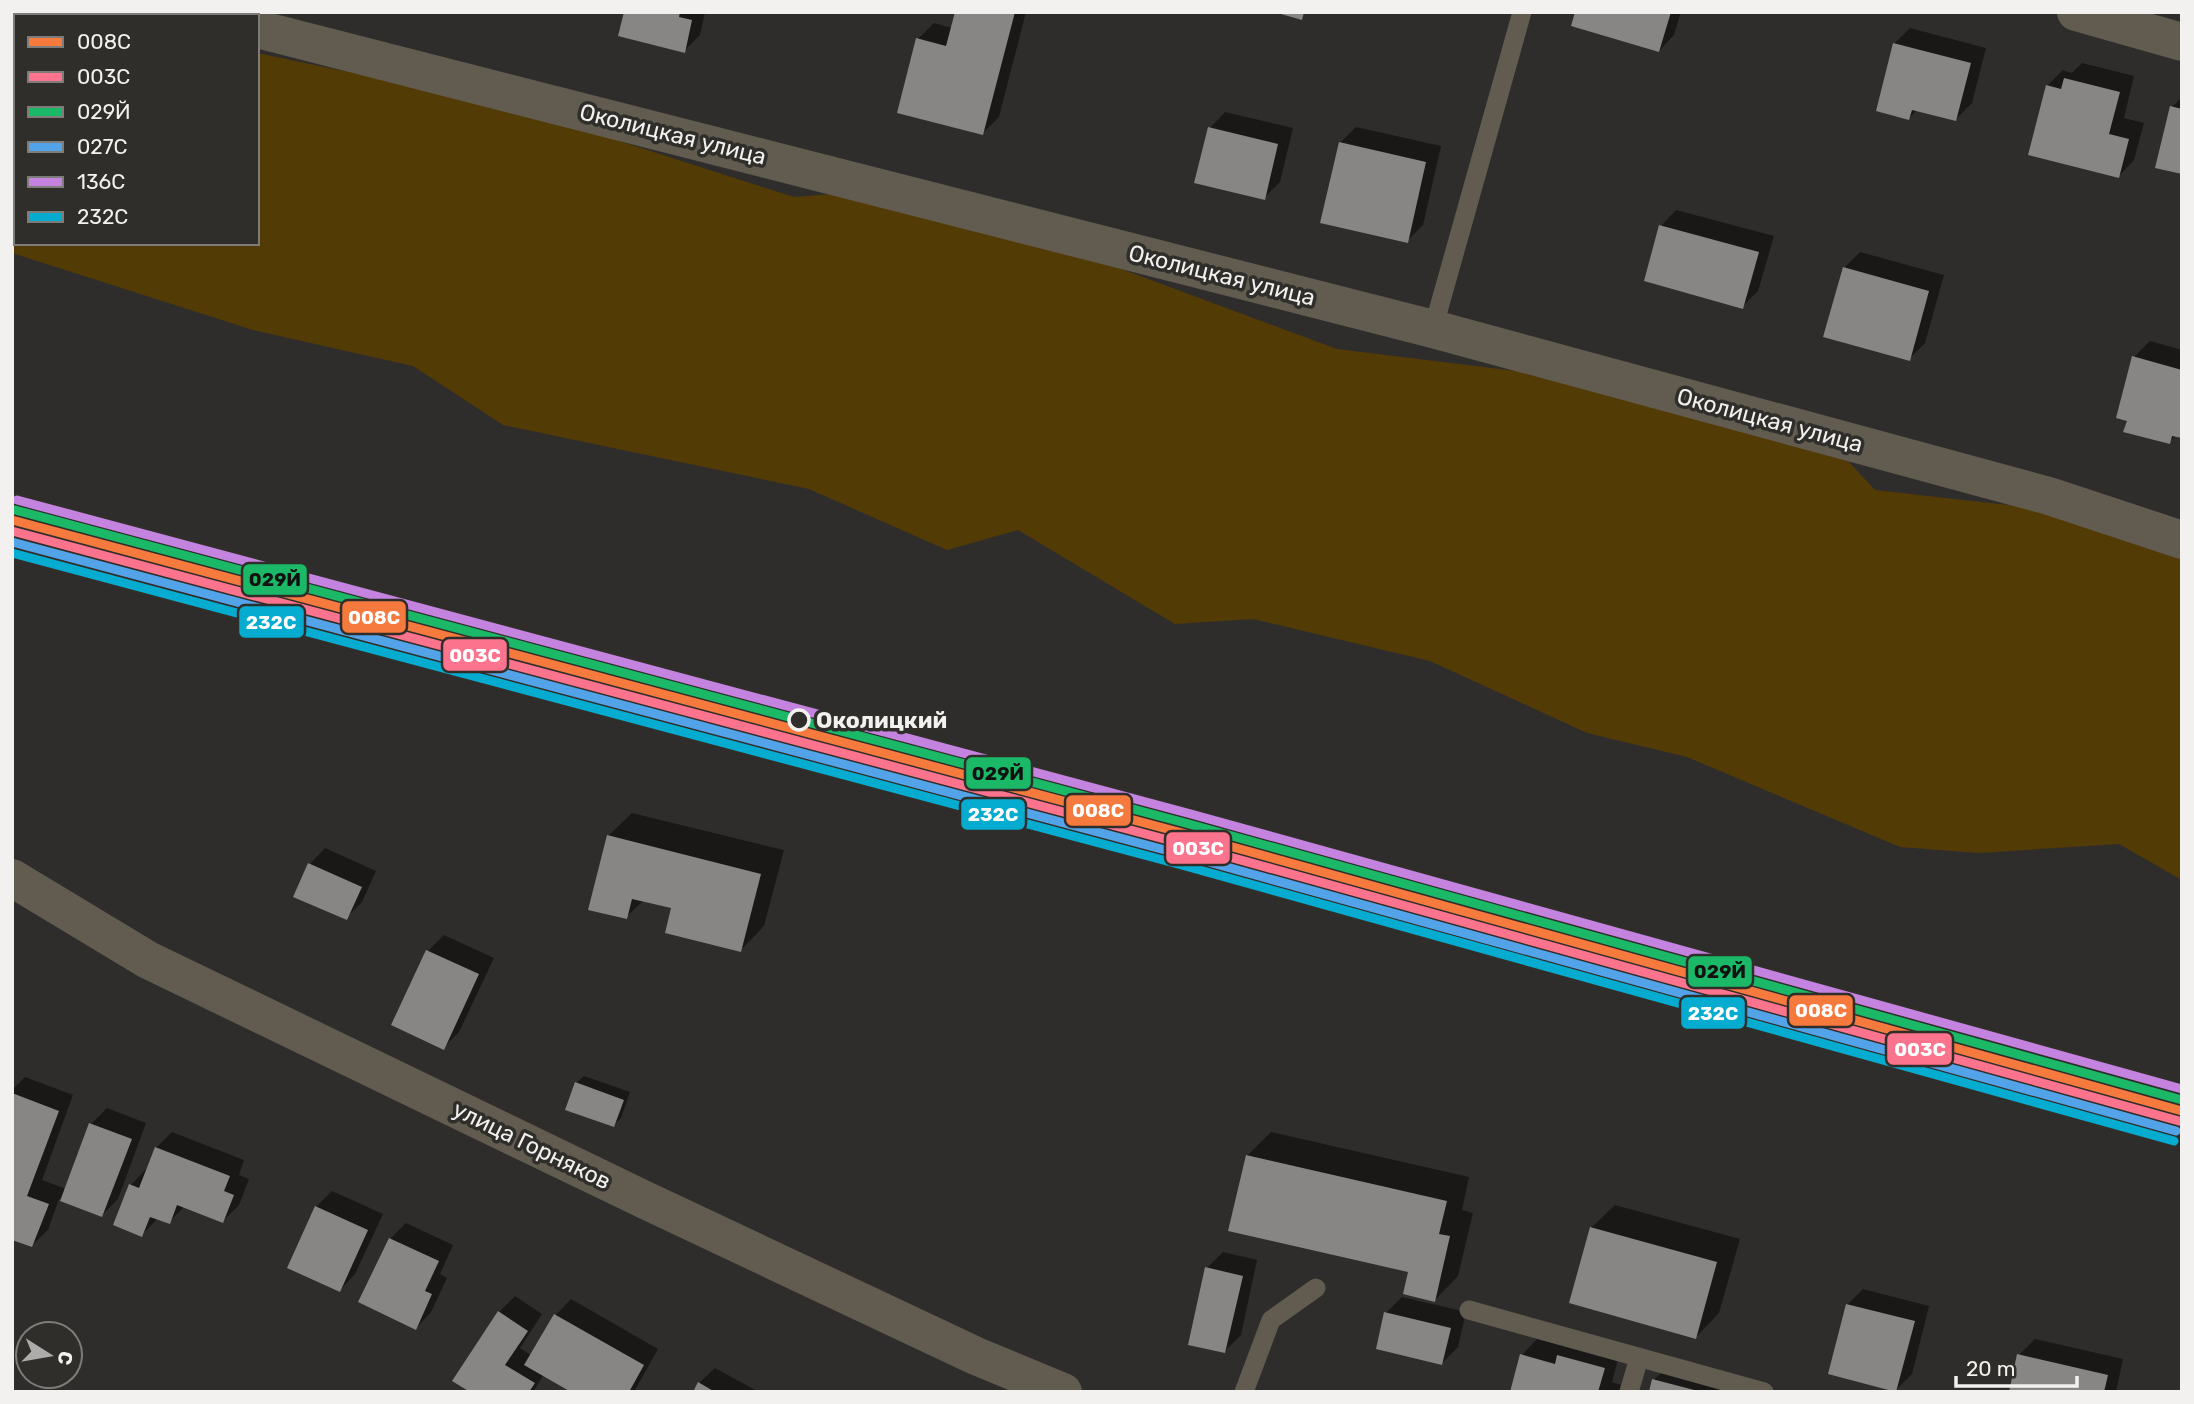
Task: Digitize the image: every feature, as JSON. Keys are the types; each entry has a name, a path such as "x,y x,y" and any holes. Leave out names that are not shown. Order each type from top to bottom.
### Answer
{"street":[{"path":"2076,12 2182,42"},
{"name":"Околицкая улица","path":"259,30 1433,328 2049,496 2182,540"},
{"name":"улица Горняков","path":"12,878 148,960 951,1345 1063,1392"}],"lane":[{"path":"1433,328 1522,12"},
{"path":"1244,1392 1271,1320 1316,1288"},
{"path":"1469,1310 1764,1392"},
{"path":"1629,1392 1639,1358"}],"shaded area":[{"path":"12,12 86,12 90,14 14,14 14,245 259,245 259,53 507,105 794,197 911,188 1337,349 1541,374 1819,430 1875,490 2060,511 2182,547 2182,880 2119,844 1979,853 1900,847 1687,757 1587,733 1430,661 1253,619 1175,624 1018,530 947,550 809,489 503,425 413,366 253,330 12,253"}],"building":[{"path":"624,12 680,12 679,17 692,20 685,53 618,36"},
{"path":"955,12 1015,12 983,135 897,113 916,38 946,46"},
{"path":"1274,12 1304,12 1302,20"},
{"path":"1575,12 1671,12 1659,52 1571,26"},
{"path":"1893,43 1971,63 1956,121 1912,110 1909,120 1876,111"},
{"path":"2064,78 2120,92 2109,134 2129,139 2119,178 2028,155 2046,85 2061,89"},
{"path":"2170,106 2182,109 2182,174 2155,168"},
{"path":"1208,127 1278,144 1265,200 1194,183"},
{"path":"1339,142 1426,162 1408,243 1320,223"},
{"path":"1659,225 1759,252 1743,309 1644,281"},
{"path":"1843,267 1929,291 1910,361 1823,337"},
{"path":"2132,356 2182,370 2182,438 2172,436 2170,444 2123,432 2127,421 2116,418"},
{"path":"607,835 761,874 741,952 665,933 671,908 632,899 627,919 588,910"},
{"path":"308,863 362,887 347,920 293,897"},
{"path":"426,950 479,974 444,1050 391,1025"},
{"path":"575,1082 624,1100 614,1127 565,1110"},
{"path":"12,1093 59,1111 27,1196 49,1204 32,1247 12,1240"},
{"path":"89,1123 132,1139 102,1217 60,1201"},
{"path":"155,1147 230,1176 224,1191 234,1195 223,1223 177,1205 170,1224 150,1217 142,1237 113,1225 129,1184 139,1188"},
{"path":"1246,1155 1447,1201 1439,1234 1450,1236 1435,1302 1403,1294 1408,1272 1228,1231"},
{"path":"315,1206 368,1230 340,1292 287,1268"},
{"path":"1590,1227 1717,1262 1696,1339 1569,1303"},
{"path":"389,1238 439,1261 425,1291 432,1294 416,1330 358,1302"},
{"path":"1205,1267 1243,1276 1225,1353 1188,1345"},
{"path":"1846,1304 1915,1321 1896,1392 1828,1374"},
{"path":"498,1311 528,1331 505,1365 535,1383 529,1392 470,1392 452,1381"},
{"path":"1384,1312 1451,1328 1442,1365 1376,1349"},
{"path":"554,1314 644,1365 629,1392 571,1392 524,1365"},
{"path":"1520,1354 1555,1364 1557,1355 1605,1368 1598,1392 1510,1392"},
{"path":"2017,1354 2108,1375 2104,1392 2009,1392"},
{"path":"1652,1379 1698,1391 1698,1392 1649,1392"},
{"path":"698,1382 715,1392 693,1392"}],"transit line":[{"name":"136С","path":"17,500 1191,814 2182,1089"},
{"name":"029Й","path":"15,510 1189,824 2182,1100"},
{"name":"008С","path":"12,520 1186,834 2182,1111"},
{"name":"003С","path":"12,531 1183,844 2179,1121"},
{"name":"027С","path":"12,542 1180,854 2176,1131"},
{"name":"232C","path":"12,553 1178,864 2174,1141"}],"place":[{"name":"Околицкий","path":"799,720"}]}
